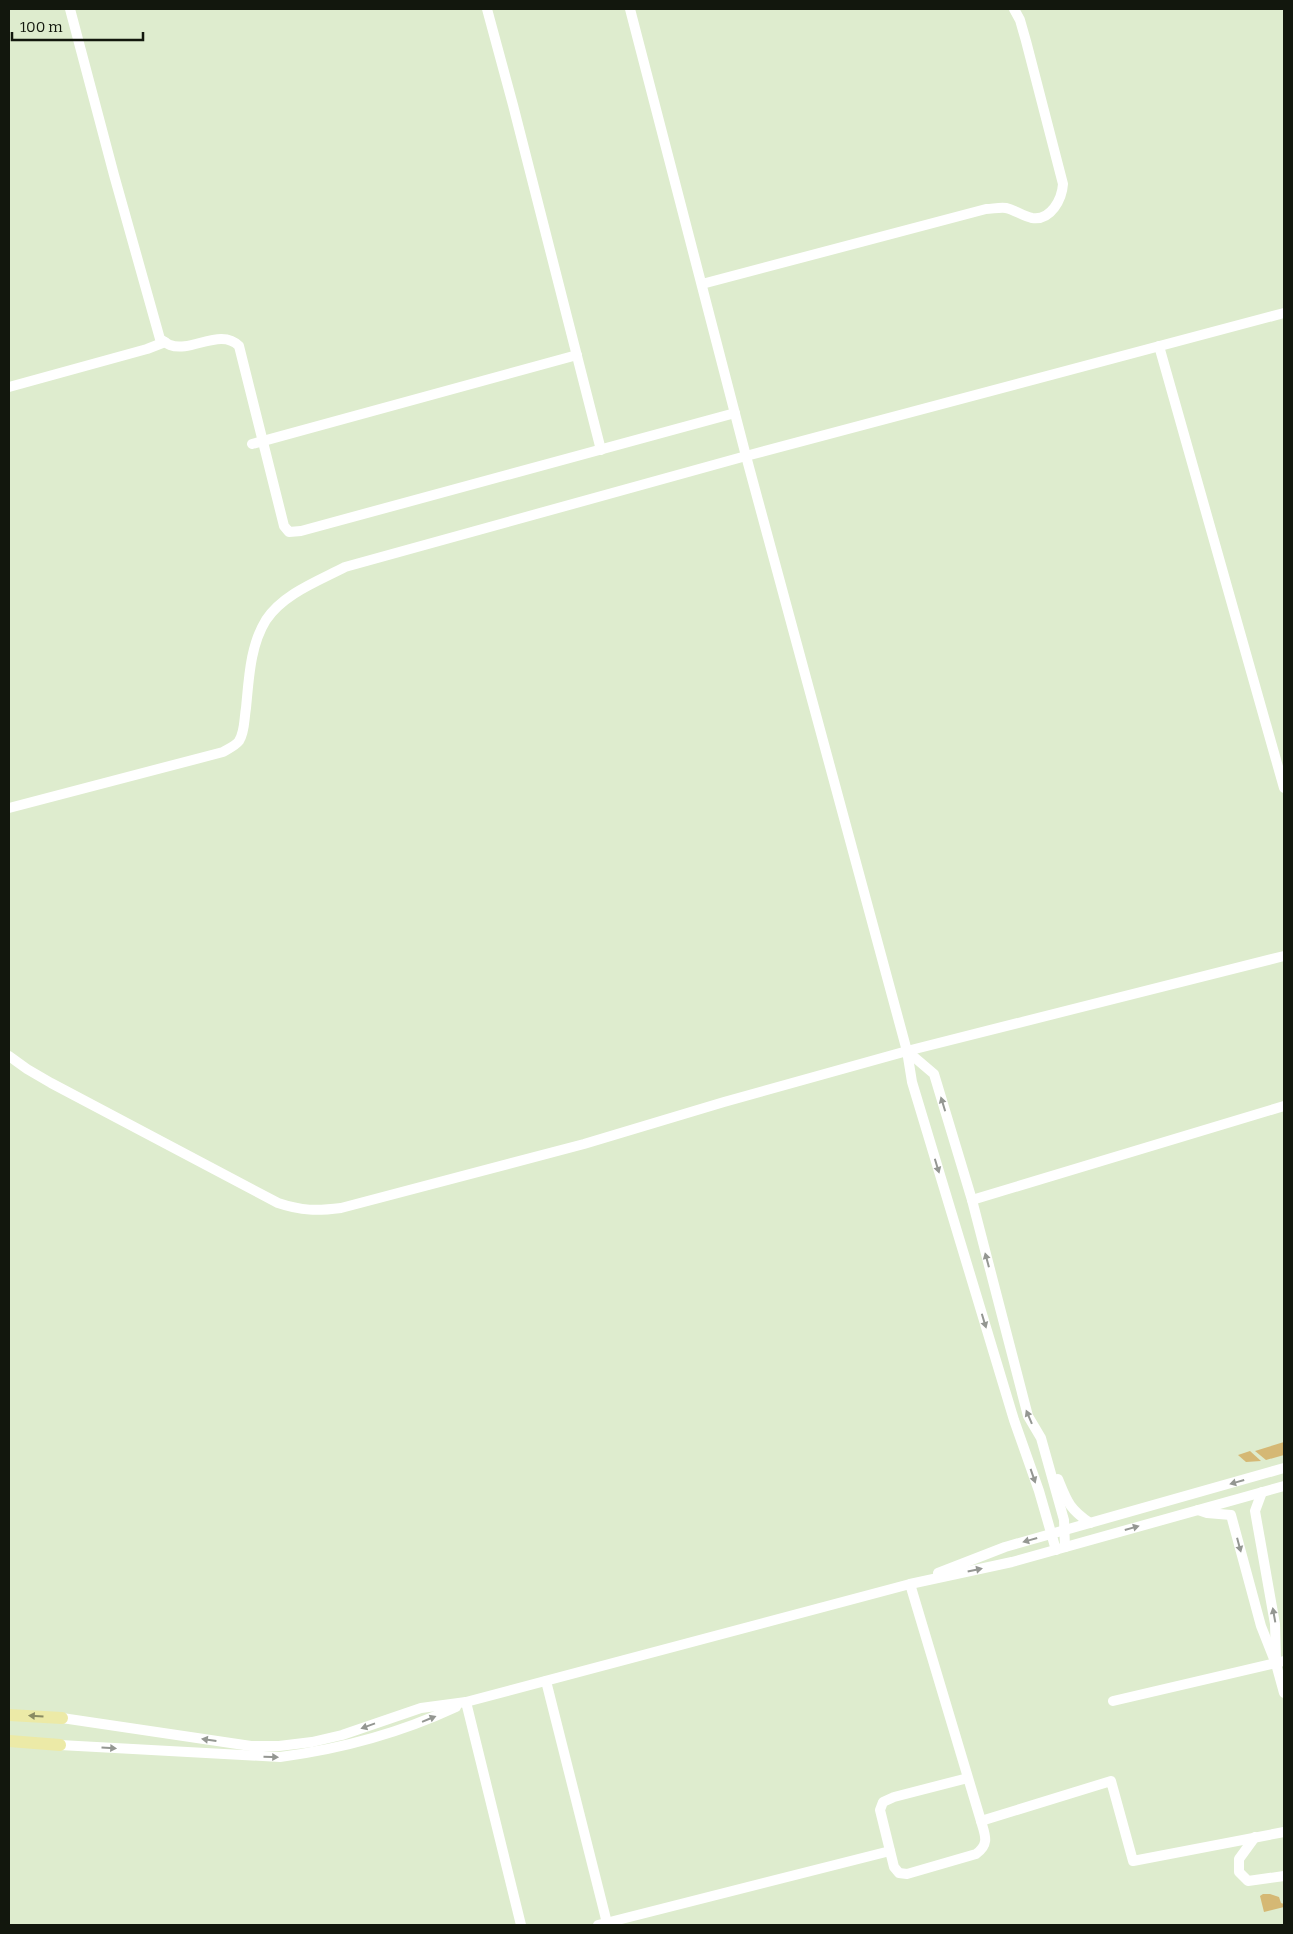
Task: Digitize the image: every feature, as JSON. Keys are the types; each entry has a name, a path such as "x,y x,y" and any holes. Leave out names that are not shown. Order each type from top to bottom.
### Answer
{"main road":[{"path":"9,1714 62,1718"},
{"path":"9,1741 60,1745"}],"street":[{"path":"70,9 160,339 170,345 178,346 216,340 234,342 238,346 264,440 284,526 289,532 295,533 735,413"},
{"path":"487,9 601,450"},
{"path":"630,9 746,456 907,1051 915,1091 1014,1420 1051,1534 1060,1548"},
{"path":"702,284 986,209 1006,208 1034,218 1047,214 1054,208 1061,197 1063,184 1026,41 1020,20 1014,9"},
{"path":"9,808 223,752 235,745 243,732 254,647 267,619 276,608 292,596 344,567 746,456 1284,313"},
{"path":"9,387 147,349 165,342"},
{"path":"1159,346 1284,788"},
{"path":"252,444 577,355"},
{"path":"9,1056 43,1078 278,1203 311,1211 342,1208 584,1144 724,1102 907,1051 1284,956"},
{"path":"907,1051 934,1074 972,1200 1028,1416 1041,1438 1069,1505 1078,1515 1090,1523"},
{"path":"972,1200 1284,1106"},
{"path":"1041,1438 1064,1520 1060,1548"},
{"path":"910,1584 1005,1547 1284,1468"},
{"path":"62,1718 251,1746 279,1746 312,1742 342,1735 421,1708 466,1702 910,1584 1012,1562 1284,1486"},
{"path":"1262,1492 1255,1512 1275,1624 1284,1692"},
{"path":"1197,1510 1231,1515 1261,1626 1280,1663"},
{"path":"910,1584 981,1820 986,1842 983,1849 976,1854 907,1874 899,1872 894,1867 880,1810 883,1802 894,1797 968,1778"},
{"path":"1113,1701 1280,1663"},
{"path":"546,1681 602,1924 890,1851"},
{"path":"60,1745 280,1757 347,1746 428,1720 466,1702"},
{"path":"466,1702 522,1925"},
{"path":"981,1820 1111,1781 1133,1861 1284,1832"},
{"path":"1255,1837 1239,1860 1239,1872 1248,1881 1284,1876"}],"shaded area":[{"path":"1284,1442 1284,1455 1266,1460 1255,1451"},
{"path":"1250,1451 1261,1461 1246,1462 1238,1455"},
{"path":"1263,1894 1279,1897 1284,1907 1264,1912 1260,1896"}]}
